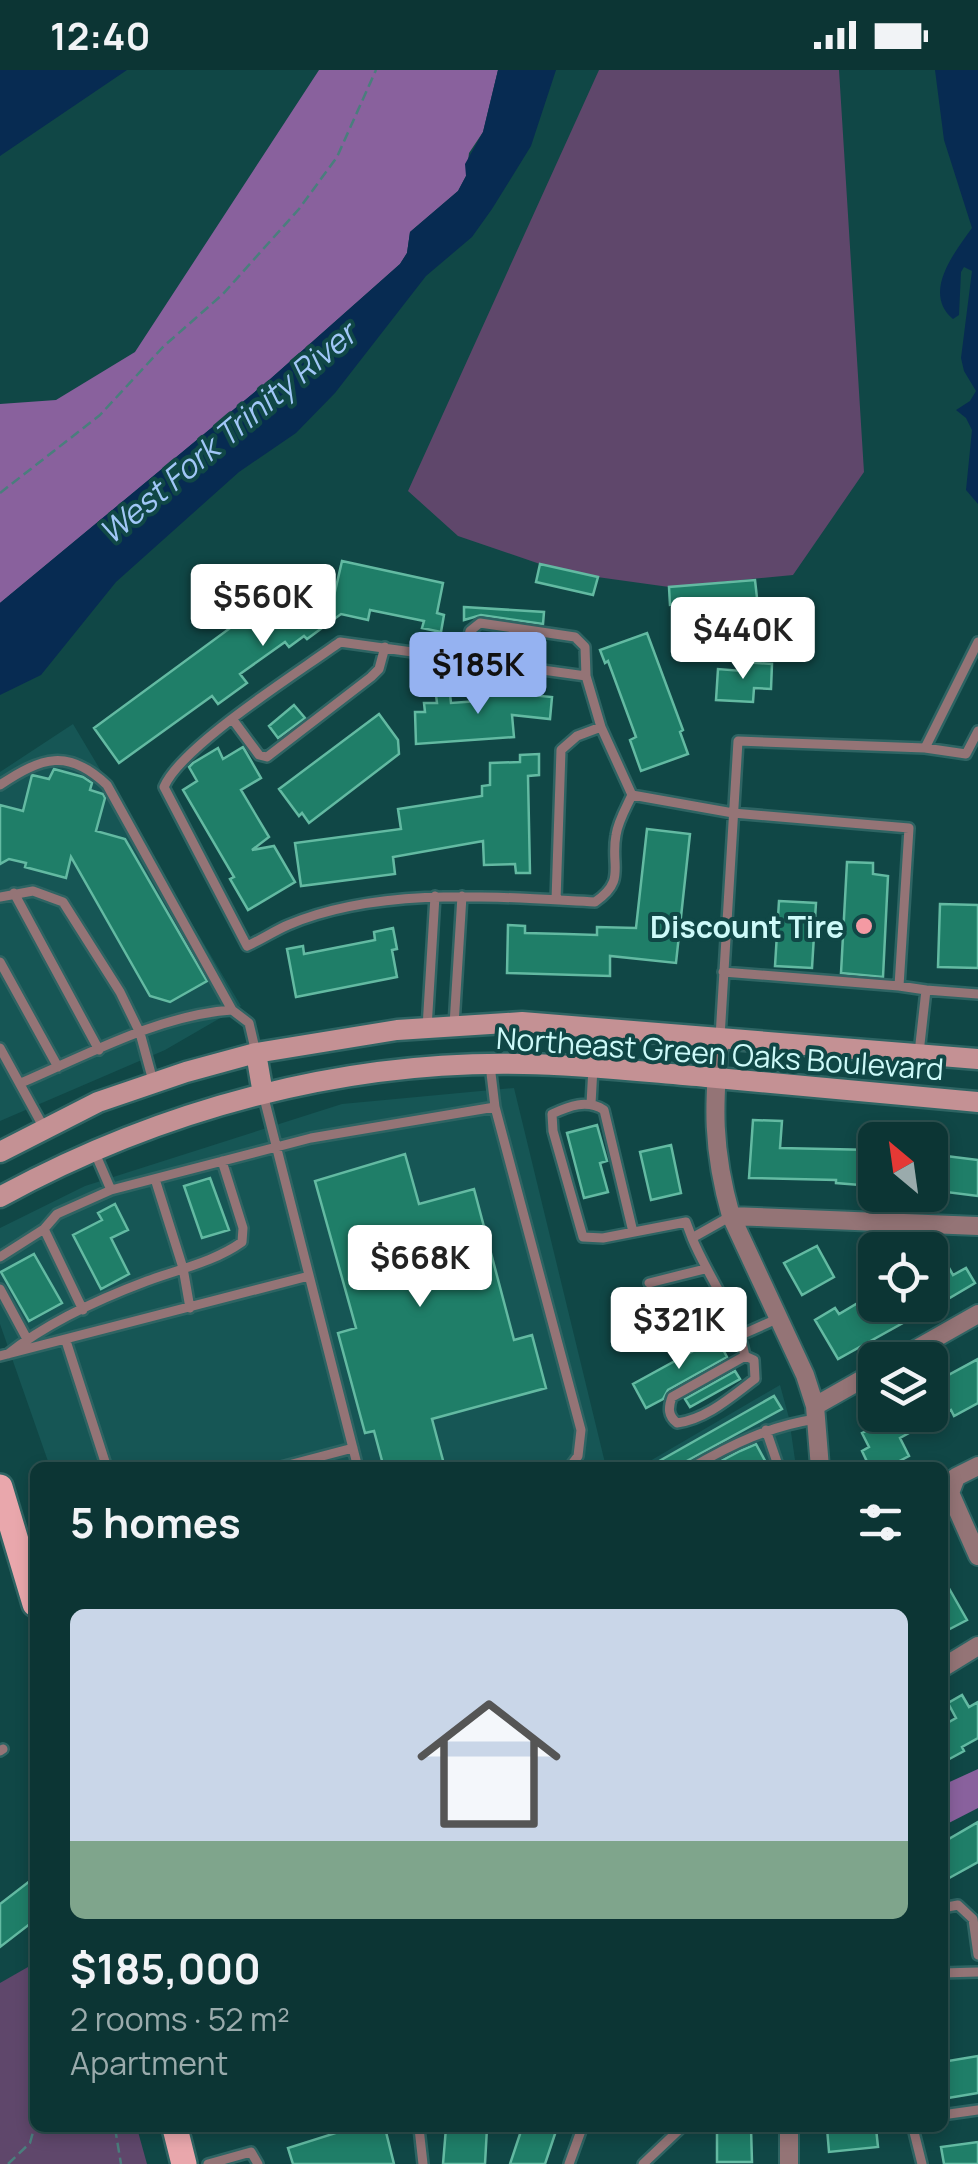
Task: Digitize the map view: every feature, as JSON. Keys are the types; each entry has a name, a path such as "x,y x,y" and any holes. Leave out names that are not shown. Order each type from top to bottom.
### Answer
{"main road":[{"name":"Northeast Green Oaks Boulevard","path":"0,1152 98,1102 256,1053 370,1033 454,1025 522,1022 978,1059"},
{"path":"256,1053 264,1094"},
{"name":"Northeast Green Oaks Boulevard","path":"0,1198 94,1151 172,1120 264,1094 389,1072 490,1065 593,1067 978,1102"},
{"path":"0,1487 30,1579"},
{"path":"176,2132 184,2164"}],"street":[{"path":"720,1037 713,1123 723,1188 731,1216 806,1375 816,1413 820,1462"},
{"path":"731,1216 978,1226"},
{"path":"929,1342 978,1314"},
{"path":"816,1413 858,1384"},
{"path":"978,1466 956,1477 950,1494 978,1556"},
{"path":"948,1664 978,1646"},
{"path":"789,2132 789,2164"}],"lane":[{"path":"464,658 470,631 476,624 580,640 601,727 632,795 617,829 615,883 594,902 435,896 331,913 287,926 247,946 164,787 182,762 232,720 340,642 586,676"},
{"path":"925,748 978,642"},
{"path":"232,720 259,755 266,758 372,678 379,670 384,648"},
{"path":"556,900 562,750 576,736 601,727"},
{"path":"720,1037 738,741 925,748 966,754 978,731"},
{"path":"0,785 24,768 60,758 86,765 106,785 232,1010 249,1023 256,1053"},
{"path":"632,795 733,814 909,828 898,986"},
{"path":"0,897 33,892 63,902 120,992 140,1033 153,1082"},
{"path":"14,893 100,1050"},
{"path":"427,1028 435,896"},
{"path":"454,1025 462,896"},
{"path":"0,962 58,1067"},
{"path":"723,972 978,994"},
{"path":"918,1055 926,990"},
{"path":"20,1082 140,1033 203,1012 232,1010"},
{"path":"0,1048 44,1128"},
{"path":"490,1065 495,1107 581,1430 578,1456 574,1462"},
{"path":"591,1104 593,1067"},
{"path":"264,1094 356,1462"},
{"path":"633,1232 604,1110 591,1104 568,1106 552,1114 571,1203 583,1237 603,1238 686,1222 705,1269 741,1335 745,1356"},
{"path":"0,1257 44,1229 57,1214 110,1190 276,1147 495,1107"},
{"path":"94,1151 110,1190"},
{"path":"4,1355 37,1331 227,1252 242,1242 243,1228 222,1161"},
{"path":"155,1179 183,1268 190,1308"},
{"path":"692,1238 731,1216"},
{"path":"44,1229 83,1310"},
{"path":"648,1283 705,1269"},
{"path":"4,1355 309,1276"},
{"path":"0,1289 27,1339"},
{"path":"741,1335 779,1318"},
{"path":"66,1341 105,1462"},
{"path":"745,1356 754,1360 756,1379 689,1422 672,1420 672,1397 745,1356"},
{"path":"701,1462 732,1444 816,1413"},
{"path":"766,1430 776,1462"},
{"path":"300,1462 353,1448"},
{"path":"948,1907 958,1905 973,1919 978,1955"},
{"path":"948,1973 978,1972"},
{"path":"948,2113 978,2110"},
{"path":"419,2132 423,2164"},
{"path":"570,2164 581,2132"},
{"path":"642,2164 677,2132"},
{"path":"915,2132 922,2164"},
{"path":"208,2164 251,2152 258,2164"}],"path":[{"path":"0,493 100,416 164,346 223,294 299,209 338,157 376,70"},
{"path":"8,2164 21,2156 33,2132"},
{"path":"116,2132 121,2164"}],"shaded area":[{"path":"319,70 498,70 483,132 469,153 466,176 458,191 410,232 407,253 400,264 268,381 0,603 0,404 56,400 135,352"},
{"path":"599,70 839,70 864,472 793,575 669,587 597,577 540,564 458,536 408,491"},
{"path":"73,724 241,1006 165,1050 0,1121 0,772"},
{"path":"514,1088 605,1462 48,1462 0,1324 0,1228 85,1186 342,1104"},
{"path":"780,1385 795,1462 648,1462"},
{"path":"978,1769 978,1808 948,1823 948,1783"},
{"path":"30,1966 30,2132 138,2132 147,2164 0,2164 0,1983"}],"water":[{"path":"0,70 127,70 0,156"},
{"name":"West Fork Trinity River","path":"498,70 556,70 531,146 472,237 426,276 335,393 296,433 239,472 116,582 41,675 0,695 0,603 268,381 400,264 407,253 410,232 458,191 466,176 465,164 483,132"},
{"path":"935,70 978,70 978,504 966,490 972,430 956,410 970,401 976,391 961,358 972,271 964,267 961,272 959,315 953,319 940,297 944,273 972,228 944,140"}],"building":[{"path":"342,561 443,583 437,613 444,615 441,632 422,628 424,621 370,610 368,620 341,614 307,639 304,636 289,647 285,642 240,674 247,683 218,704 212,696 119,763 94,728 286,587 307,616 319,608 328,622"},
{"path":"540,564 598,577 593,595 536,582"},
{"path":"755,580 757,598 670,605 669,587"},
{"path":"464,607 544,612 543,624 481,615 464,620"},
{"path":"647,633 688,754 641,771 630,740 636,737 608,661 605,663 600,650"},
{"path":"485,639 523,645 521,658 483,652"},
{"path":"743,662 772,664 771,689 754,688 753,702 716,700 718,669 742,671"},
{"path":"521,690 521,694 552,697 550,719 512,715 514,737 416,744 415,712 425,712 424,703 437,703 436,695 450,694 451,703 478,701 477,693"},
{"path":"294,705 305,718 278,738 269,726"},
{"path":"379,714 398,740 399,754 309,823 302,813 299,816 279,789"},
{"path":"243,747 261,778 241,790 269,837 252,850 274,846 295,882 248,910 230,879 234,877 183,790 197,781 189,767 193,763 218,748 223,759"},
{"path":"539,754 539,775 528,776 530,873 516,873 515,864 484,865 483,841 393,857 395,874 301,886 295,843 401,829 398,809 482,796 482,786 490,785 490,763 520,762 520,755"},
{"path":"54,769 83,777 92,783 90,790 103,794 96,831 125,839 207,981 170,1002 150,996 71,857 66,878 9,859 0,864 0,805 23,811 32,775 49,779"},
{"path":"647,829 690,834 676,963 610,956 610,976 507,973 508,925 525,926 525,933 597,935 597,927 636,928"},
{"name":"Discount Tire","path":"847,862 873,863 873,874 888,876 883,977 841,973"},
{"path":"779,901 816,903 812,968 775,966"},
{"path":"940,904 978,905 978,968 938,967"},
{"path":"393,928 397,977 296,997 287,949 303,946 304,954 375,940 374,932"},
{"path":"753,1120 782,1121 780,1148 858,1150 858,1185 836,1180 749,1178"},
{"path":"597,1125 607,1161 600,1163 608,1192 584,1198 567,1133"},
{"path":"671,1145 681,1193 651,1200 640,1152"},
{"path":"405,1154 419,1204 474,1189 514,1340 532,1335 546,1388 432,1419 443,1462 382,1462 374,1431 365,1433 338,1333 356,1328 315,1181"},
{"path":"948,1156 978,1160 978,1196 948,1192"},
{"path":"210,1178 229,1230 202,1238 184,1186"},
{"path":"115,1204 128,1230 111,1238 129,1274 101,1289 73,1235 102,1220 98,1213"},
{"path":"817,1246 834,1277 802,1295 784,1263"},
{"path":"34,1254 62,1303 29,1321 1,1272"},
{"path":"948,1266 953,1275 966,1268 975,1283 948,1299"},
{"path":"858,1303 858,1322 905,1322 869,1342 858,1342 858,1348 838,1359 815,1320 835,1308 839,1314"},
{"path":"717,1338 727,1357 668,1390 663,1399 646,1408 633,1384"},
{"path":"978,1359 978,1403 954,1416 951,1410 948,1412 948,1375"},
{"path":"735,1371 740,1379 690,1407 685,1399"},
{"path":"774,1396 782,1409 686,1462 658,1462"},
{"path":"911,1432 900,1438 909,1456 898,1462 867,1462 862,1451 869,1447 862,1433"},
{"path":"756,1444 766,1462 719,1462"},
{"path":"948,1587 967,1620 948,1630"},
{"path":"962,1695 969,1707 978,1702 978,1738 948,1760 948,1723 956,1718 948,1703"},
{"path":"978,1822 978,1862 948,1879 948,1840"},
{"path":"30,1881 30,1924 0,1947 0,1904"},
{"path":"978,2056 978,2093 948,2098 948,2061"},
{"path":"339,2132 386,2132 394,2164 293,2164 288,2148"},
{"path":"446,2132 487,2132 485,2164 443,2164"},
{"path":"521,2132 556,2132 545,2164 510,2164"},
{"path":"717,2132 751,2132 752,2162 717,2162"},
{"path":"827,2132 876,2132 878,2147 829,2152"},
{"path":"978,2142 978,2164 944,2164 941,2147"}],"place":[{"name":"Discount Tire","path":"864,926"}]}
